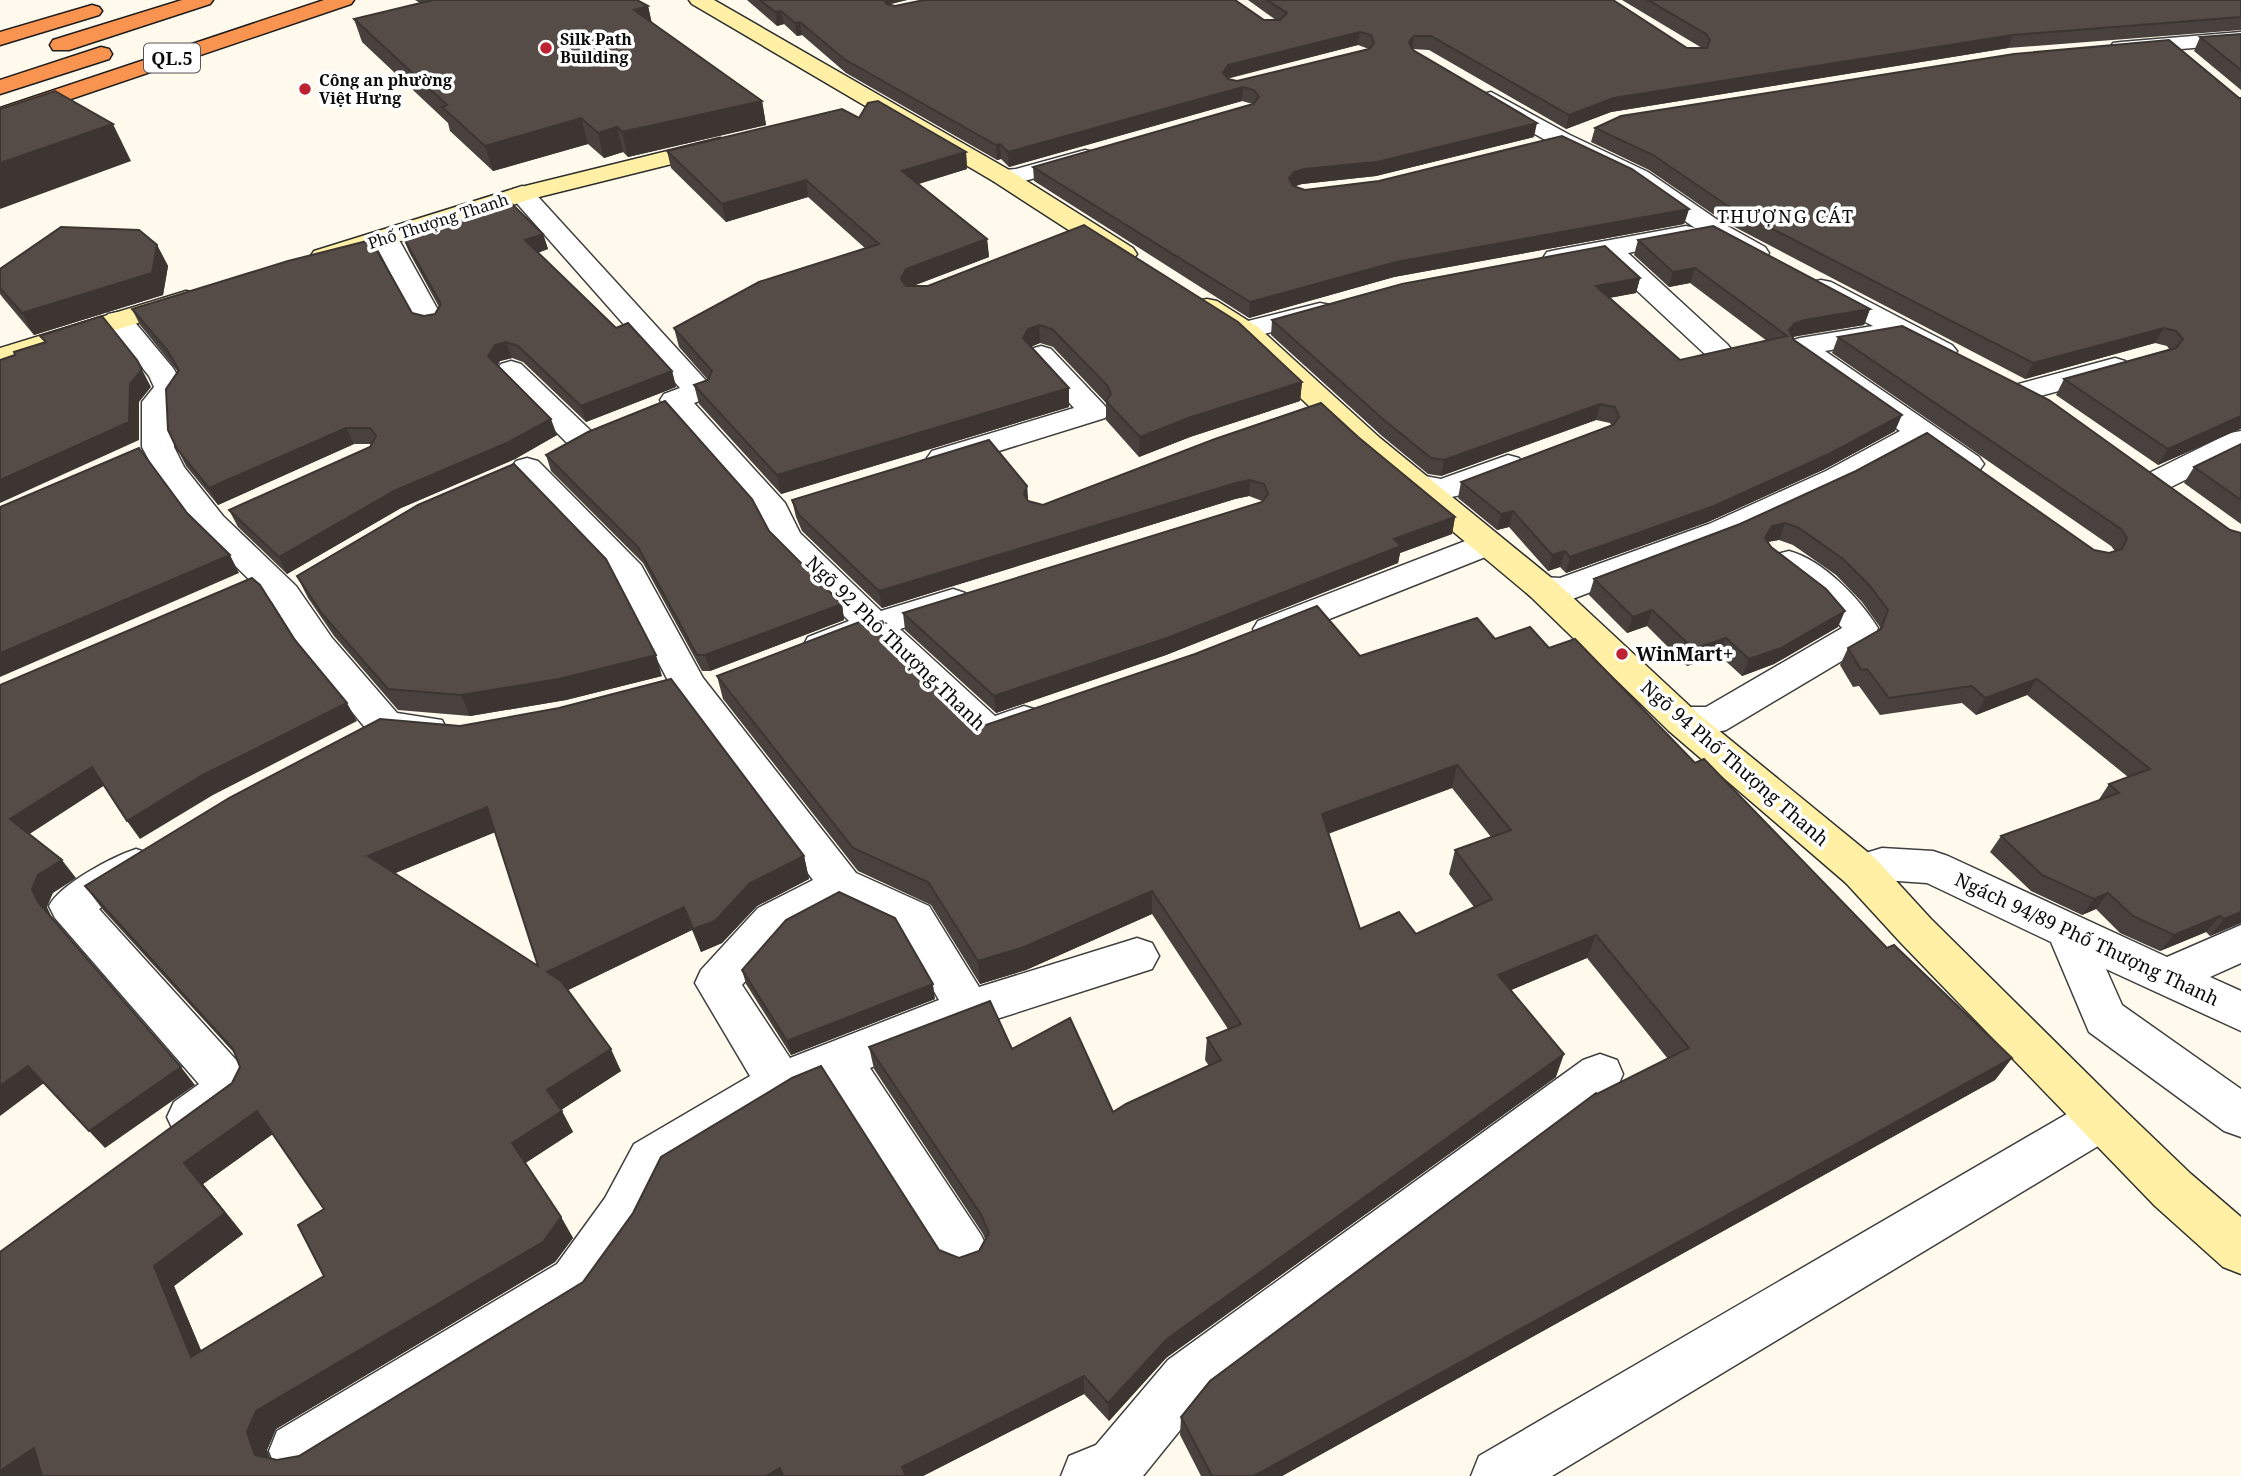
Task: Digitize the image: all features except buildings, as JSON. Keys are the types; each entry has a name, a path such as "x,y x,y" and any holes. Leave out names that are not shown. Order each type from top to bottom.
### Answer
{"highway":[{"name":"QL.5","path":"0,116 344,0"},
{"path":"0,39 115,4"},
{"name":"QL.5","path":"38,52 209,8"},
{"name":"QL.5","path":"0,87 209,8"}],"street":[{"name":"Ngõ 94 Phố Thượng Thanh","path":"699,0 1002,176 1074,235 1168,281 1248,333 1414,484 1542,588 1682,720 1861,871 2101,1119 2173,1190 2241,1250"},
{"path":"2101,50 2241,38"},
{"path":"2167,44 2188,62"},
{"path":"1467,85 1572,137 1639,177 1713,229 1961,361"},
{"path":"842,116 882,107"},
{"path":"1535,147 1572,137"},
{"name":"Phố Thượng Thanh","path":"305,262 522,194 747,138"},
{"path":"1002,176 1017,176 1110,149"},
{"name":"Ngõ 92 Phố Thượng Thanh","path":"522,194 698,391 663,405 787,506 786,538 874,625 989,732 1053,710"},
{"path":"1528,263 1713,229"},
{"path":"386,238 430,321"},
{"path":"1608,249 1717,349"},
{"path":"0,357 212,291"},
{"path":"1248,333 1254,328 1349,302"},
{"path":"118,320 163,374 170,388 157,402 146,452 223,518 287,584 368,736 458,732"},
{"path":"1900,330 1800,347 1988,478"},
{"path":"920,465 1094,412 1041,355"},
{"path":"2053,408 2010,386 2142,359"},
{"path":"512,370 592,434 514,473 629,573 691,687 841,885 914,918 968,1009"},
{"path":"1290,417 1327,404"},
{"path":"1542,588 1563,590 1721,531 1837,478 1922,432"},
{"path":"2189,505 2146,474 2241,440"},
{"path":"1414,484 1444,489 1533,455"},
{"path":"1244,640 1486,544"},
{"path":"1682,720 1713,720 1860,634 1860,628 1854,618 1836,598 1778,553"},
{"path":"230,593 287,584"},
{"path":"787,659 874,625 981,592"},
{"path":"154,1144 232,1088 70,906 172,843"},
{"name":"Ngách 94/89 Phố Thượng Thanh","path":"1861,871 1882,864 1933,867 2241,1012"},
{"path":"780,1083 717,984 773,920 841,885"},
{"path":"2068,930 2105,1018 2241,1116"},
{"path":"2167,977 2241,943"},
{"path":"297,1451 575,1282 623,1215 651,1160 780,1083 968,1009 1137,956"},
{"path":"838,1060 963,1252"},
{"path":"1109,1472 1187,1379 1600,1074"},
{"path":"1499,1476 2101,1119"}],"place":[{"name":"Silk Path Building","path":"546,48"},
{"name":"Công an phường Việt Hưng","path":"305,89"},
{"name":"WinMart+","path":"1622,654"}],"district":[{"name":"THƯỢNG CÁT","path":"1786,216"}]}
